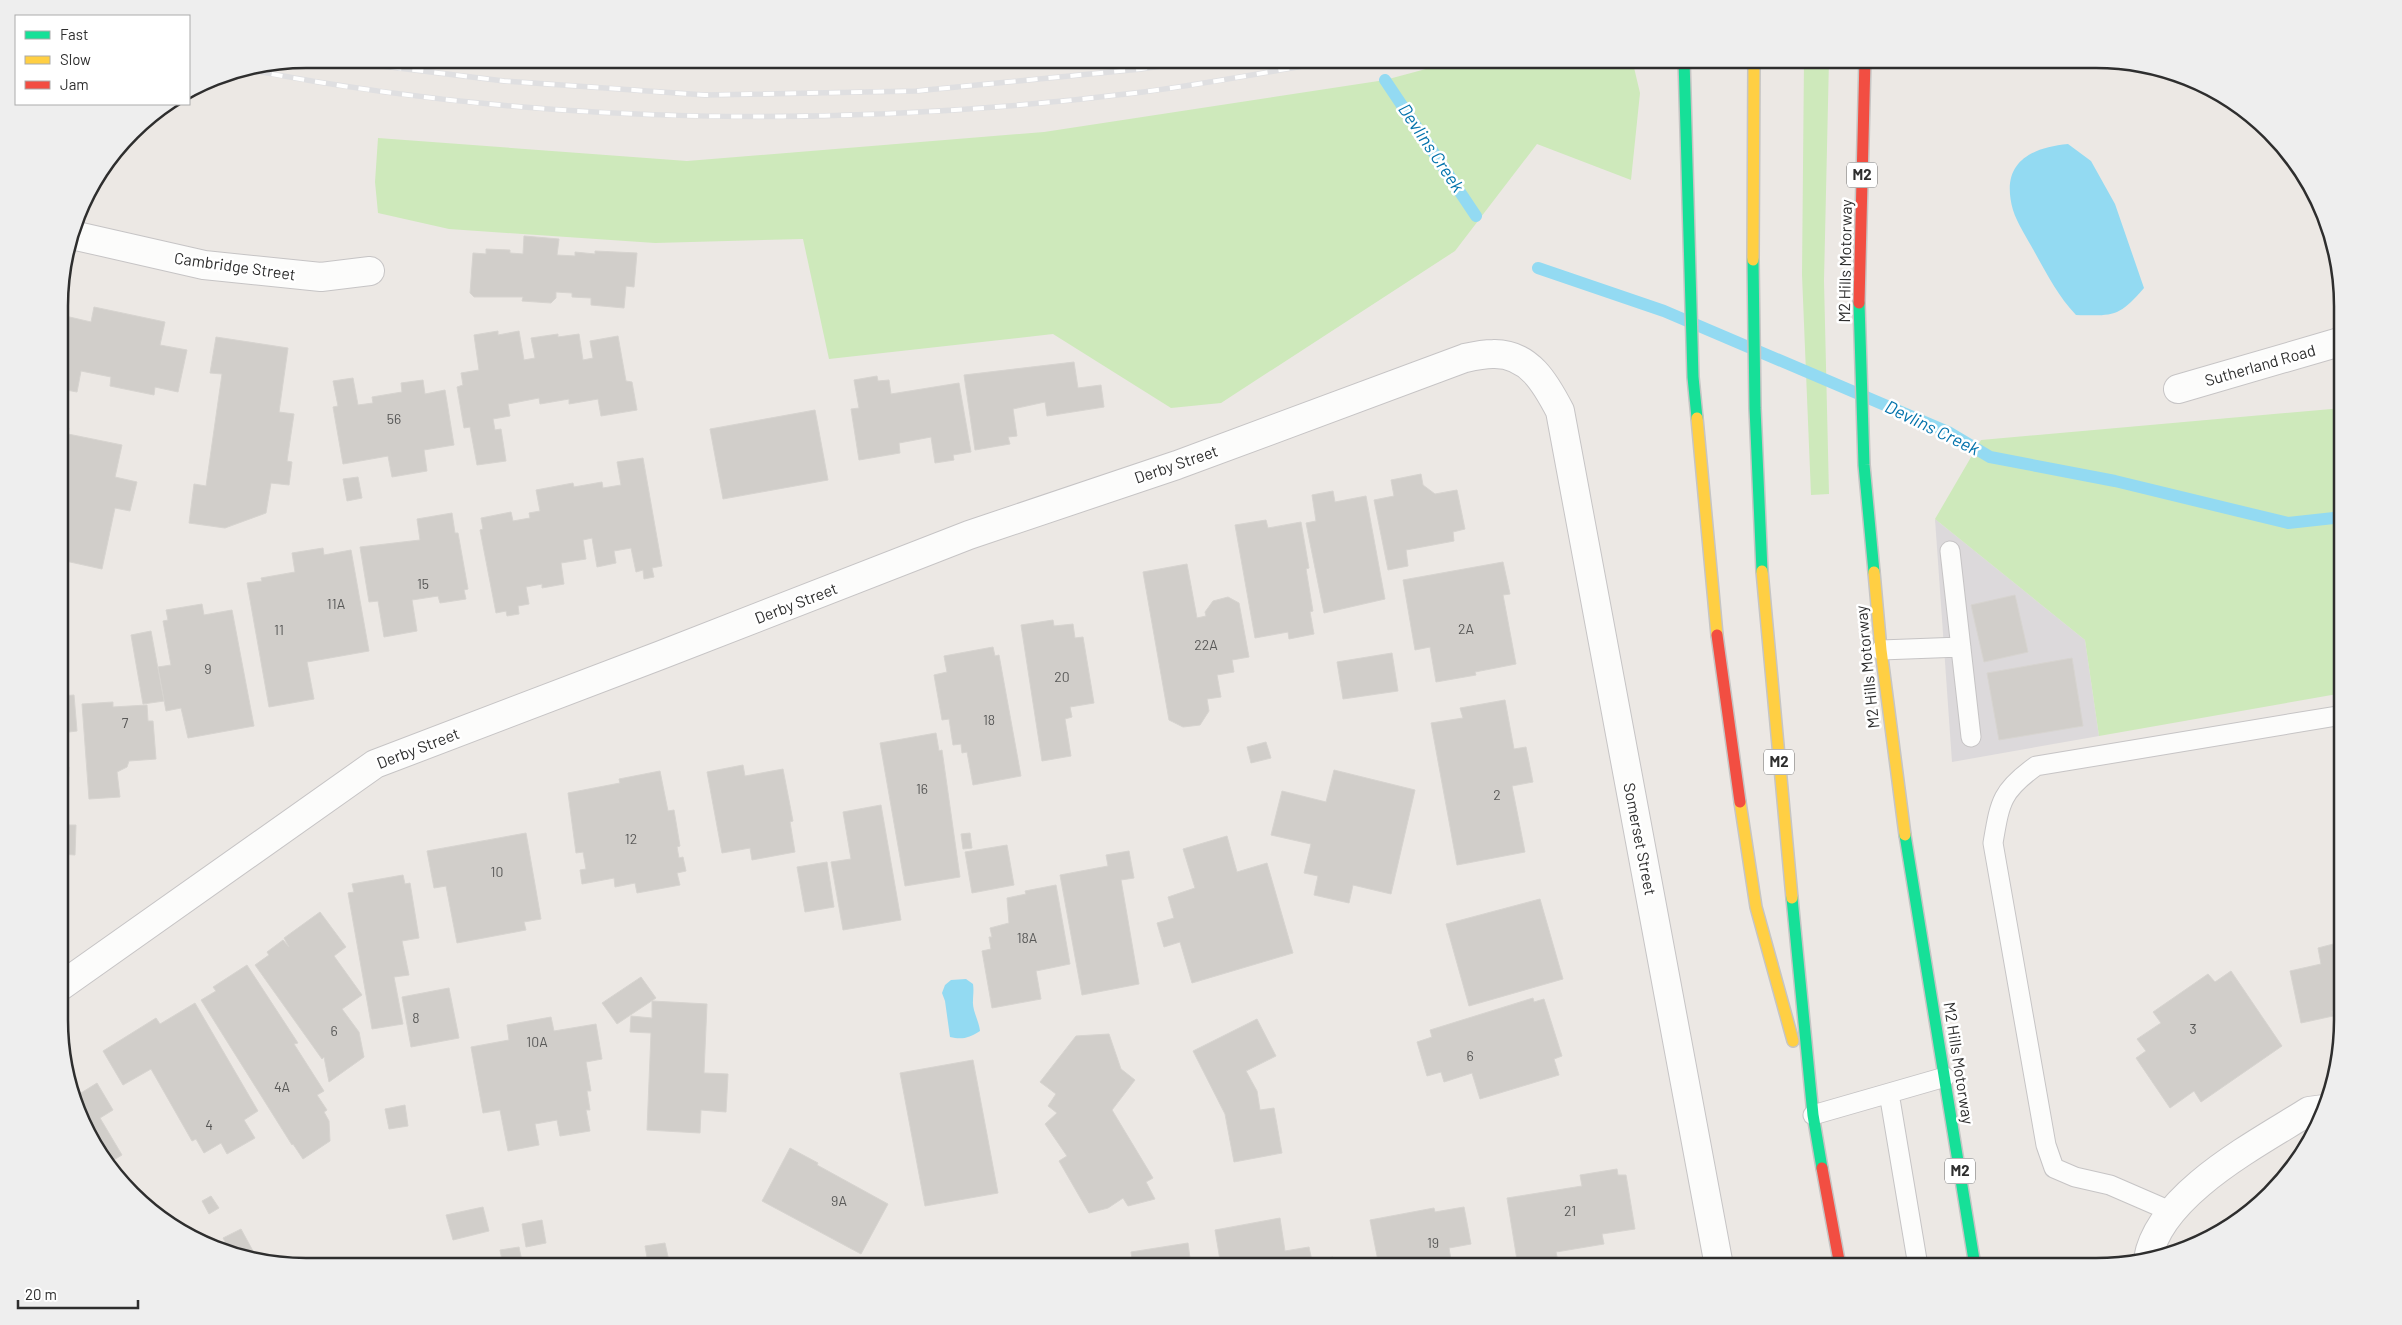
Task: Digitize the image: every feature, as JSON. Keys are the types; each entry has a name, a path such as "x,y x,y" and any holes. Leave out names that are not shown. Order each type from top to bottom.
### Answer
{"highway":[{"path":"1684,68 1693,377 1719,660 1756,907 1812,1115"},
{"name":"M2","path":"1754,68 1752,224 1755,408 1763,593 1812,1115 1839,1258"},
{"name":"M2 Hills Motorway","path":"1865,68 1859,291 1864,465 1881,650 1898,792 1974,1258"}],"street":[{"name":"Cambridge Street","path":"78,236 204,265 321,277 370,272"},
{"name":"Sutherland Road","path":"2178,389 2334,344"},
{"name":"Derby Street","path":"68,981 375,764 661,656 969,535 1177,465 1465,358 1494,353 1524,362 1545,382 1560,411"},
{"name":"Somerset Street","path":"1560,411 1718,1258"},
{"path":"2150,1251 2170,1211 2206,1178 2309,1112 2316,1111"}],"lane":[{"path":"1950,551 1971,737"},
{"path":"1881,650 1961,647"},
{"path":"2170,1211 2110,1184 2075,1177 2054,1168 2046,1145 1993,843 2000,805 2017,780 2036,766 2334,716"},
{"path":"1812,1115 1945,1077"},
{"path":"1889,1093 1917,1258"}],"shaded area":[{"path":"1935,519 2085,640 2099,736 1952,762"}],"green space":[{"path":"1430,68 1634,68 1640,93 1631,180 1537,144 1455,251 1221,403 1171,408 1053,334 829,359 803,239 655,243 449,229 378,213 375,182 378,138 687,161 1044,132 1385,80"},
{"path":"1804,68 1829,68 1824,281 1829,494 1811,495 1802,275"},
{"path":"2334,409 2334,695 2099,736 2085,640 1935,519 1981,440"}],"water":[{"path":"2068,144 2091,161 2115,204 2144,288 2122,310 2108,315 2076,315 2053,284 2022,230 2013,210 2010,181 2014,170 2021,161 2041,150"},
{"path":"966,979 973,984 973,1004 980,1031 965,1038 950,1037 945,1001 942,993 945,985 951,980"}],"building":[{"path":"524,236 559,239 557,255 575,256 575,252 595,254 595,251 637,253 634,287 626,286 624,308 591,305 591,298 572,297 572,293 556,292 556,298 551,303 522,301 523,297 474,297 470,293 473,253 486,254 486,249 510,250 510,253 523,254"},
{"path":"94,307 165,322 160,345 187,350 178,392 155,387 154,395 110,386 111,377 81,371 77,392 68,390 68,317 91,322"},
{"path":"498,331 498,335 519,331 524,360 535,358 531,338 558,334 558,337 579,334 583,360 593,358 590,341 618,336 626,381 632,382 637,410 601,416 598,399 569,404 569,399 540,404 539,398 508,404 510,416 493,419 495,430 501,429 506,461 477,465 470,427 464,428 457,387 463,385 461,373 479,370 474,335"},
{"path":"216,337 288,348 279,412 294,414 287,461 292,462 289,485 271,483 266,513 225,528 189,523 194,484 206,486 222,374 210,373"},
{"path":"1074,362 1078,388 1101,385 1104,407 1047,416 1045,402 1013,409 1017,436 1008,437 1010,444 975,450 964,375"},
{"path":"877,376 878,381 889,380 891,394 959,383 971,452 953,455 954,460 935,463 931,437 899,443 900,453 859,460 851,409 859,408 854,380"},
{"path":"353,378 358,405 373,403 372,397 402,392 401,383 423,380 425,394 445,390 454,445 424,450 427,471 392,477 388,456 343,464 333,407 338,406 333,381"},
{"path":"815,410 828,480 723,499 710,429"},
{"path":"68,434 122,445 115,477 137,482 130,511 115,508 102,569 68,562"},
{"path":"643,458 662,566 652,568 654,577 644,579 643,570 636,572 631,548 614,551 616,563 597,567 592,538 583,540 586,559 561,563 564,584 542,588 542,584 526,587 529,604 518,606 519,614 507,616 506,611 496,613 480,530 483,529 481,518 511,512 513,521 530,518 529,513 540,511 536,490 573,483 574,487 602,482 603,488 621,485 617,462"},
{"path":"1421,474 1423,485 1435,494 1457,490 1465,529 1453,532 1454,541 1406,550 1408,566 1388,570 1374,500 1394,496 1391,480"},
{"path":"358,477 362,498 347,501 343,479"},
{"path":"1333,491 1335,502 1366,496 1385,599 1324,613 1306,523 1316,521 1312,495"},
{"path":"452,513 455,533 458,533 468,589 464,590 466,599 440,603 438,596 412,600 417,631 384,637 378,601 369,602 360,547 420,540 417,519"},
{"path":"1266,520 1268,528 1301,522 1309,568 1306,569 1313,611 1310,612 1314,634 1289,639 1288,632 1255,638 1235,525"},
{"path":"323,548 324,555 351,550 369,651 307,662 314,699 269,707 247,583 262,581 261,578 295,572 292,553"},
{"path":"1503,562 1510,594 1503,595 1516,664 1475,672 1476,675 1436,682 1430,647 1415,650 1403,580"},
{"path":"1187,564 1197,618 1206,616 1205,612 1213,601 1228,597 1239,603 1249,657 1232,660 1234,672 1217,675 1221,697 1207,699 1209,711 1200,725 1183,727 1169,720 1143,572"},
{"path":"2015,595 2028,652 1984,662 1971,605"},
{"path":"202,604 204,615 232,610 254,726 188,738 181,708 166,711 158,667 171,665 163,621 168,620 166,610"},
{"path":"1053,620 1054,626 1073,624 1075,638 1083,637 1094,703 1070,707 1072,717 1065,719 1071,756 1042,761 1021,625"},
{"path":"151,631 164,701 143,704 131,635"},
{"path":"993,647 995,656 999,655 1021,776 973,785 967,752 962,753 961,744 953,745 949,719 942,720 934,675 947,672 944,656"},
{"path":"1392,653 1398,691 1343,699 1337,662"},
{"path":"2072,658 2083,726 1999,740 1987,673"},
{"path":"68,695 74,695 77,731 68,732"},
{"path":"1505,700 1514,749 1526,747 1533,782 1512,786 1525,852 1457,865 1431,723 1463,718 1460,708"},
{"path":"113,702 113,707 147,705 148,721 153,721 156,759 129,761 127,767 117,772 120,797 89,799 82,704"},
{"path":"936,733 939,751 942,750 960,877 905,886 880,743"},
{"path":"1266,742 1271,758 1251,763 1247,747"},
{"path":"743,765 745,776 783,769 793,821 790,822 795,852 752,860 750,848 722,853 707,772"},
{"path":"1334,770 1415,790 1391,894 1353,885 1349,903 1314,895 1318,876 1304,873 1311,844 1271,835 1282,791 1326,802"},
{"path":"660,771 668,811 674,810 680,846 677,847 679,858 683,857 686,871 677,873 680,885 637,893 635,883 615,887 614,878 582,884 580,870 586,869 583,852 576,853 568,793 620,783 619,779"},
{"path":"881,805 901,920 843,930 831,862 851,859 843,812"},
{"path":"68,825 76,825 75,855 68,854"},
{"path":"526,833 541,919 524,922 526,930 457,943 446,886 434,888 427,851"},
{"path":"970,833 972,848 963,849 961,834"},
{"path":"1227,836 1237,872 1267,863 1293,953 1192,983 1180,942 1164,947 1157,923 1174,918 1168,897 1195,888 1183,849"},
{"path":"1007,845 1014,885 972,893 965,852"},
{"path":"1129,851 1134,878 1121,880 1139,984 1082,995 1060,875 1108,866 1106,855"},
{"path":"827,862 834,907 805,912 797,867"},
{"path":"403,875 405,884 410,883 419,938 402,941 409,975 394,977 403,1024 372,1029 348,893 354,892 352,884"},
{"path":"1056,885 1070,964 1036,971 1041,999 992,1008 982,951 991,949 989,937 992,937 990,928 1009,923 1007,898 1026,894 1025,891"},
{"path":"1540,899 1563,979 1469,1006 1446,924"},
{"path":"320,912 346,947 334,956 362,995 342,1009 359,1032 364,1057 329,1082 324,1057 322,1059 255,965 269,955 267,952 283,940 289,947 284,938"},
{"path":"2334,944 2333,1016 2301,1023 2290,971 2321,964 2318,948"},
{"path":"247,965 298,1043 294,1044 324,1091 317,1095 327,1110 324,1112 329,1121 330,1141 303,1159 292,1145 201,1000 216,991 213,987"},
{"path":"2231,971 2282,1046 2201,1102 2194,1091 2170,1108 2136,1058 2146,1051 2137,1039 2161,1023 2153,1012 2208,974 2215,982"},
{"path":"641,977 656,998 617,1024 602,1003"},
{"path":"449,988 459,1038 411,1047 402,997"},
{"path":"1533,998 1534,1002 1544,999 1562,1056 1554,1059 1559,1075 1480,1099 1472,1073 1444,1082 1441,1072 1427,1076 1417,1042 1432,1037 1430,1030"},
{"path":"652,1001 707,1004 704,1073 728,1074 726,1112 701,1110 700,1133 647,1130 651,1033 630,1032 631,1016 652,1018"},
{"path":"195,1003 258,1111 244,1120 255,1138 227,1154 221,1143 204,1153 196,1139 192,1141 151,1069 123,1085 103,1051 156,1018 160,1024"},
{"path":"551,1017 554,1031 596,1024 602,1059 586,1062 591,1091 587,1091 590,1110 586,1110 590,1131 560,1136 557,1120 535,1124 539,1145 508,1151 500,1110 483,1113 471,1047 509,1040 507,1025"},
{"path":"1257,1019 1276,1056 1246,1071 1257,1091 1260,1110 1274,1108 1282,1153 1234,1162 1225,1114 1193,1051"},
{"path":"1109,1034 1121,1069 1135,1080 1112,1110 1153,1178 1146,1182 1155,1199 1128,1206 1123,1198 1108,1208 1089,1213 1059,1161 1067,1156 1045,1124 1057,1113 1048,1106 1056,1094 1040,1082 1076,1036"},
{"path":"973,1060 998,1193 925,1206 900,1073"},
{"path":"97,1083 113,1110 100,1118 122,1155 114,1160 108,1152 92,1125 79,1094"},
{"path":"405,1105 408,1126 389,1129 385,1109"},
{"path":"790,1148 888,1204 861,1254 762,1201"},
{"path":"1617,1169 1618,1175 1626,1175 1635,1229 1602,1234 1604,1244 1556,1252 1557,1258 1517,1258 1507,1198 1582,1186 1580,1175"},
{"path":"211,1196 219,1208 209,1214 202,1201"},
{"path":"483,1207 489,1231 453,1240 446,1215"},
{"path":"1464,1207 1471,1244 1449,1248 1451,1258 1377,1258 1370,1220 1434,1208 1435,1212"},
{"path":"1280,1218 1285,1251 1309,1247 1311,1258 1220,1258 1215,1230"},
{"path":"542,1220 546,1243 526,1247 522,1224"},
{"path":"241,1229 253,1251 226,1244 223,1238"},
{"path":"665,1243 668,1258 647,1258 645,1246"},
{"path":"1188,1243 1190,1258 1132,1258 1131,1252"},
{"path":"519,1247 521,1258 502,1258 500,1250"}],"waterway":[{"name":"Devlins Creek","path":"1385,80 1476,216"},
{"name":"Devlins Creek","path":"1538,268 1664,311 1948,432 1990,457 2115,481 2288,523 2334,518"}],"railway":[{"path":"398,68 504,81 705,95 916,91 1148,68"},
{"path":"260,72 360,89 472,102 583,111 695,116 808,116 920,112 1032,104 1143,92 1293,68"}],"traffic: fast":[{"path":"1684,68 1693,377 1697,418"},
{"path":"1753,260 1755,408 1762,571"},
{"path":"1859,303 1864,465 1874,572"},
{"path":"1905,835 1974,1258"},
{"path":"1792,898 1813,1115 1822,1168"}],"traffic: slow":[{"path":"1753,260 1754,68"},
{"path":"1697,418 1717,635"},
{"path":"1762,571 1792,898"},
{"path":"1874,572 1881,650 1905,835"},
{"path":"1740,802 1756,907 1793,1041"}],"traffic: jam":[{"path":"1859,303 1865,68"},
{"path":"1717,635 1740,802"},
{"path":"1822,1168 1839,1258"}]}
